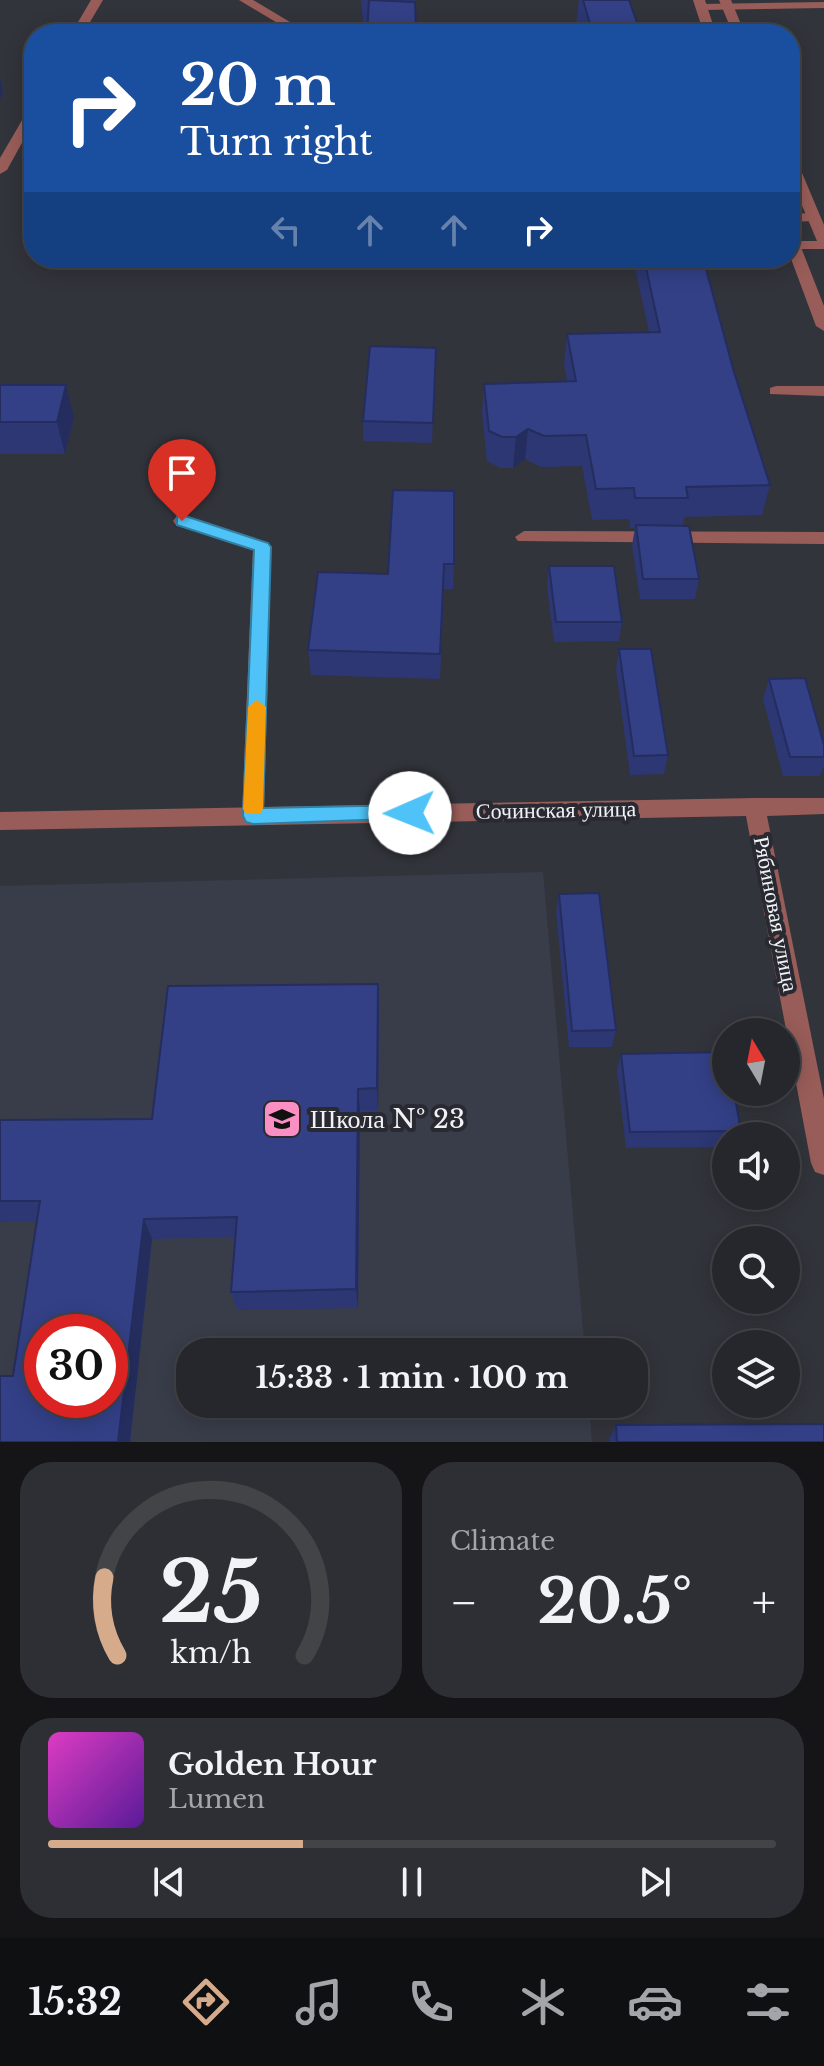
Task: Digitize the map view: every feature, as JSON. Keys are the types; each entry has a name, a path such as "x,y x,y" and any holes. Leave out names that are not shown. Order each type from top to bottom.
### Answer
{"street":[{"path":"83,24 97,0"},
{"path":"245,0 287,24"},
{"path":"726,3 735,24"},
{"path":"707,24 701,4 821,5 824,18"},
{"path":"0,170 24,128"},
{"path":"800,185 824,243 800,242"},
{"path":"800,218 813,217"},
{"path":"800,264 824,326"},
{"path":"776,391 824,391"},
{"path":"182,521 262,547 253,816"},
{"path":"524,537 824,538"},
{"name":"Рябиновая улица","path":"755,806 824,1163"},
{"name":"Сочинская улица","path":"0,821 824,806"}],"shaded area":[{"name":"Школа № 23","path":"543,872 584,1338 176,1338 176,1418 590,1418 592,1442 0,1442 0,886"}],"building":[{"path":"369,0 415,2 416,24 368,24"},
{"path":"583,0 629,0 637,24 590,24"},
{"path":"646,268 706,268 734,372 770,485 686,487 688,498 635,498 634,488 596,489 586,435 544,436 528,429 516,437 502,437 489,431 484,384 576,381 567,334 660,332"},
{"path":"370,346 436,348 433,423 363,421"},
{"path":"0,385 66,385 57,422 0,422"},
{"path":"393,490 454,491 454,564 444,564 440,654 308,650 318,572 388,574"},
{"path":"636,525 689,526 699,579 643,579"},
{"path":"549,566 614,566 622,622 556,622"},
{"path":"619,649 651,649 668,755 634,756"},
{"path":"805,678 824,745 824,757 790,757 769,679"},
{"path":"599,893 616,1030 572,1031 559,894"},
{"path":"378,984 377,1088 358,1089 356,1289 231,1292 237,1217 144,1219 128,1356 128,1314 24,1314 24,1418 121,1418 118,1442 0,1442 0,1376 13,1376 40,1201 0,1201 0,1120 152,1119 168,986"},
{"path":"712,1052 712,1106 737,1106 739,1122 712,1122 712,1131 630,1132 621,1054"},
{"path":"824,1424 824,1442 617,1442 616,1425"}],"slow traffic":[{"path":"253,809 257,707"}],"place":[{"name":"Школа № 23","path":"282,1119"}],"route":[{"path":"182,521 262,547 253,816 410,813"}]}
